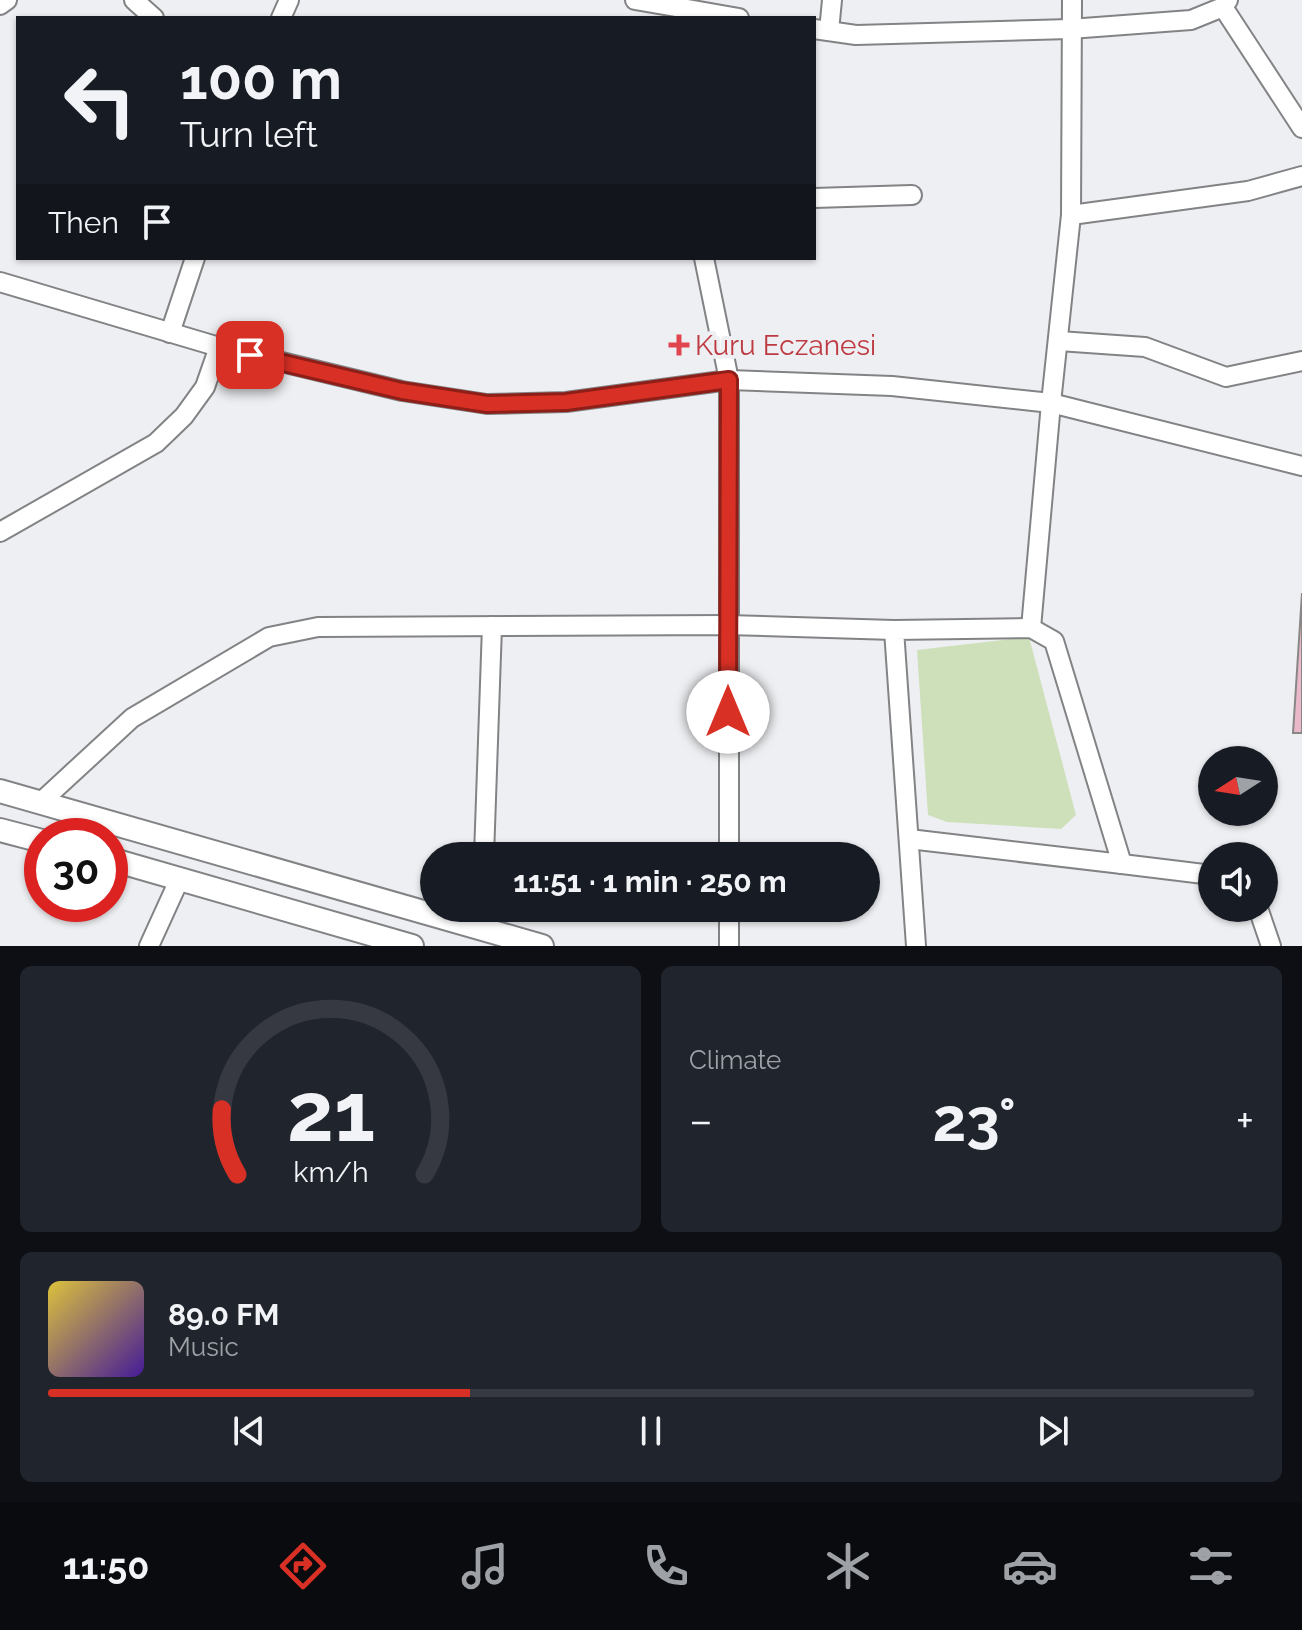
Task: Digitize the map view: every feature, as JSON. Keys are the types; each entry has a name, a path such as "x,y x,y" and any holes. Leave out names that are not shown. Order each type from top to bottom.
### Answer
{"street":[{"path":"0,5 7,0"},
{"path":"134,0 152,16"},
{"path":"635,0 660,8 723,16"},
{"path":"832,0 822,30 856,35 1070,29 1191,20 1225,3 1302,128"},
{"path":"1031,628 1071,215 1072,0"},
{"path":"1071,215 1248,191 1302,176"},
{"path":"816,198 912,195"},
{"path":"170,333 194,260"},
{"path":"704,260 729,380 729,842"},
{"path":"0,282 219,347 402,391 487,404 566,402 729,380 892,386 1051,403 1302,466"},
{"path":"1059,341 1145,347 1226,377 1302,361"},
{"path":"0,532 156,443 184,416 205,387 219,347"},
{"path":"42,801 132,718 269,637 318,627 727,625 894,630 1031,628 1054,641 1122,864"},
{"path":"484,842 492,626"},
{"path":"894,630 916,946"},
{"path":"0,791 420,902"},
{"path":"0,830 24,836"},
{"path":"909,839 1198,873"},
{"path":"128,864 412,946"},
{"path":"149,946 180,878"},
{"path":"491,922 542,946"},
{"path":"729,922 729,946"},
{"path":"1263,922 1271,946"}],"green space":[{"path":"1029,637 1076,815 1061,829 947,822 928,815 917,650"}],"building":[{"path":"1302,593 1302,733 1293,733"}],"place":[{"name":"Kuru Eczanesi","path":"679,345"}],"route":[{"path":"250,355 402,391 487,404 566,402 729,380 728,712"}]}
